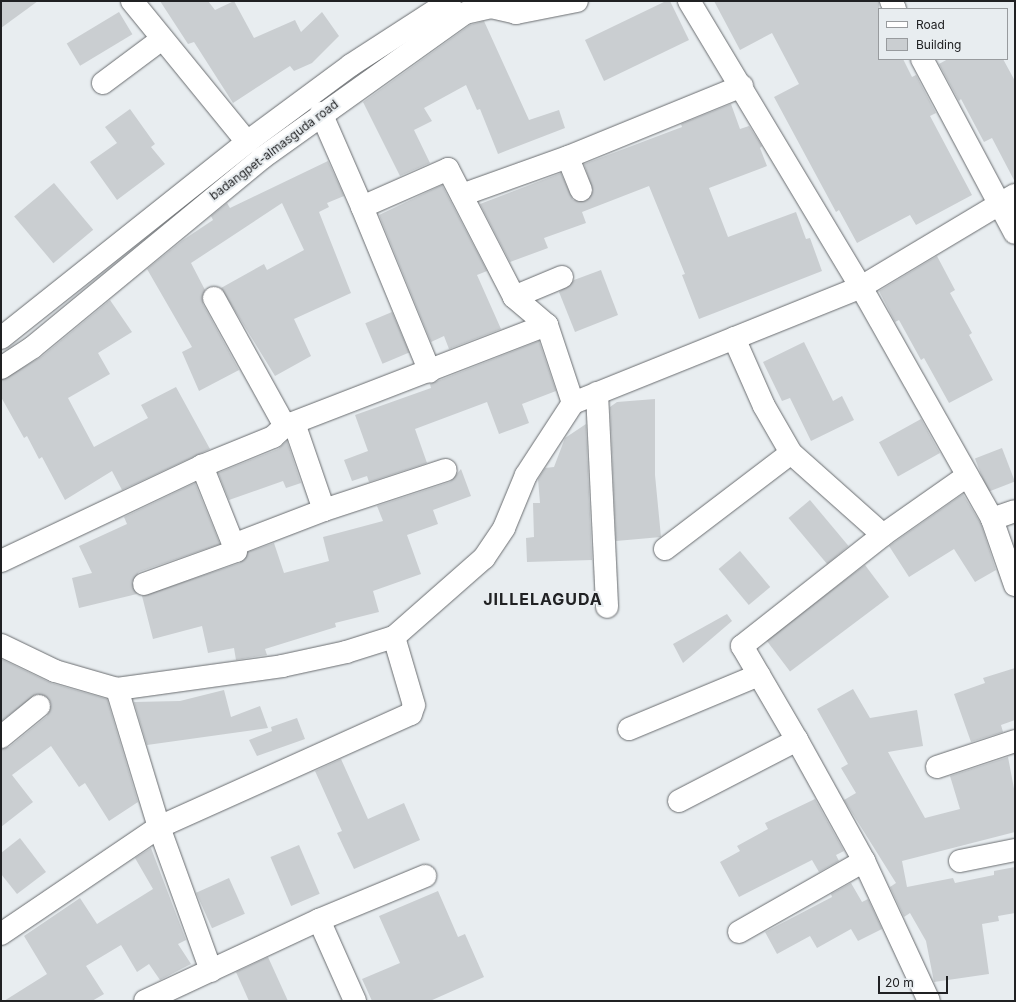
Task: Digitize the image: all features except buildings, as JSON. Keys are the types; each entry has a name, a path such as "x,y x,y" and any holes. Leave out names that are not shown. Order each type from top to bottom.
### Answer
{"street":[{"path":"132,1 246,142"},
{"name":"badangpet-almasguda road","path":"1,338 246,142 351,65 450,1"},
{"name":"badangpet-almasguda road","path":"1,368 33,347 183,221 321,113 465,13 491,4 516,13 577,1"},
{"path":"689,1 742,86 860,287 992,519 1015,585"},
{"path":"103,83 162,39"},
{"path":"923,60 1008,199 1015,233"},
{"path":"462,195 568,157 742,86"},
{"path":"321,113 362,207 430,372"},
{"path":"568,157 581,190"},
{"path":"362,207 448,169 514,297 547,325 573,403"},
{"path":"1,645 55,671 117,689 282,666 346,652 394,637 484,558 504,528 526,475 573,403 860,287 1008,199"},
{"path":"514,297 562,277"},
{"path":"214,298 290,424 324,510"},
{"path":"1,561 202,466 273,437 290,424 430,372 547,325"},
{"path":"734,338 764,406 791,453 882,535"},
{"path":"597,393 607,607"},
{"path":"665,549 791,453"},
{"path":"144,584 236,551 202,466"},
{"path":"233,545 324,510 446,470"},
{"path":"929,1001 864,861 797,740 742,646 882,535 967,476"},
{"path":"992,519 1015,511"},
{"path":"1,934 159,827 411,714 414,705 394,637"},
{"path":"629,730 759,675"},
{"path":"117,689 159,827 211,971"},
{"path":"1,737 39,706"},
{"path":"679,801 797,740"},
{"path":"937,767 1015,741"},
{"path":"960,861 1015,850"},
{"path":"739,932 864,861"},
{"path":"146,1001 320,920 426,876"},
{"path":"320,920 355,1001"}],"district":[{"name":"JILLELAGUDA","path":"543,599"}]}
